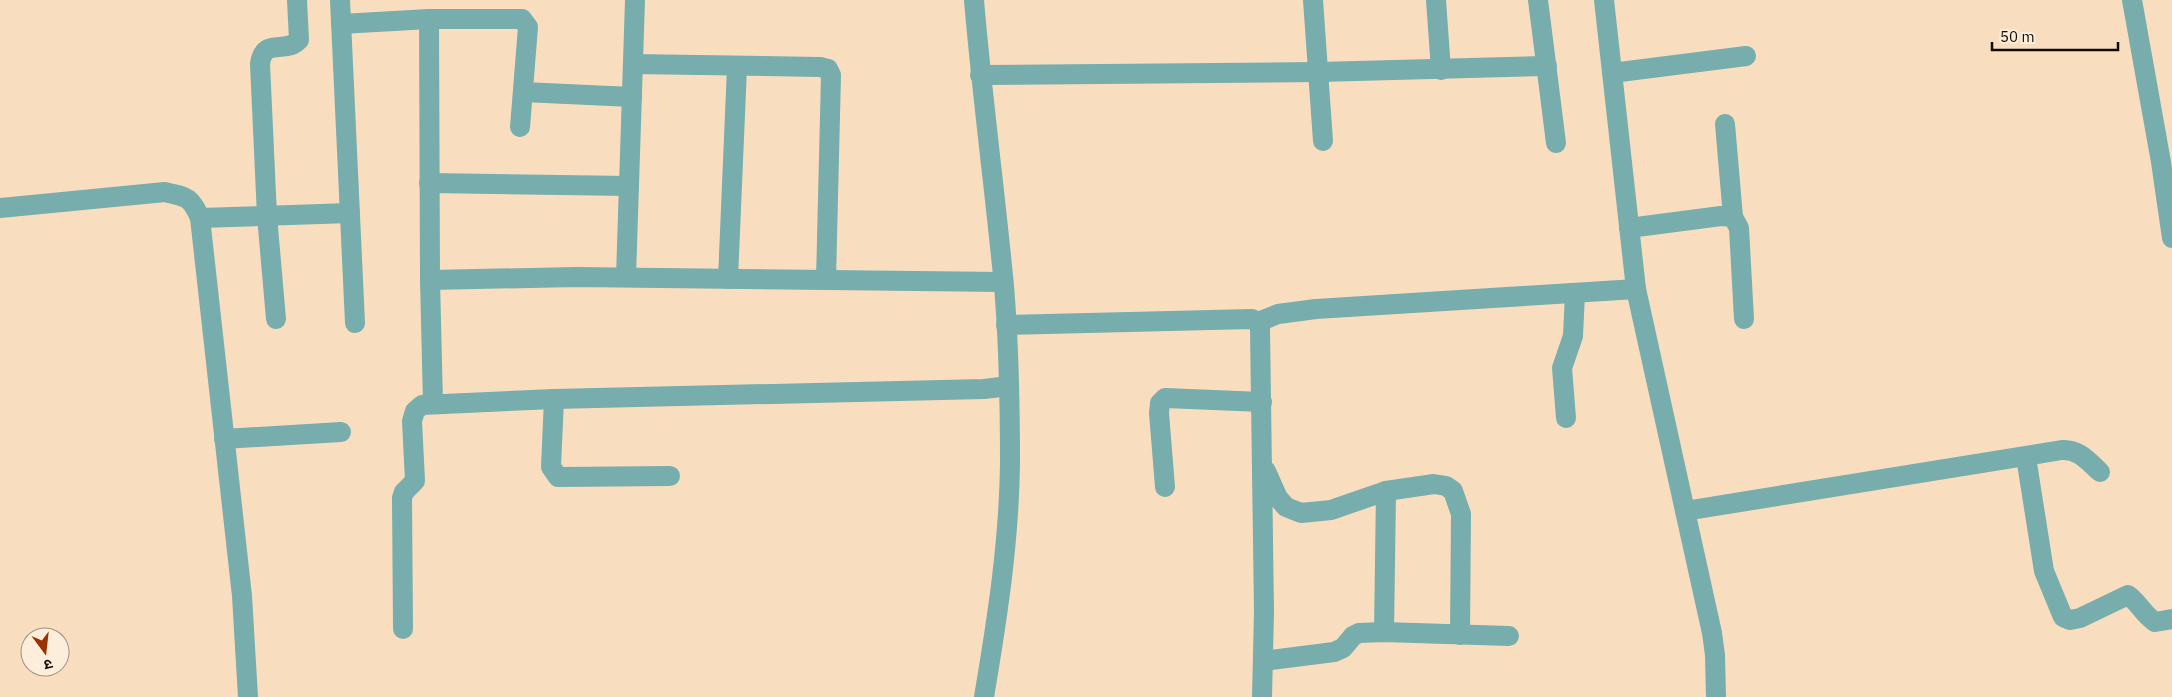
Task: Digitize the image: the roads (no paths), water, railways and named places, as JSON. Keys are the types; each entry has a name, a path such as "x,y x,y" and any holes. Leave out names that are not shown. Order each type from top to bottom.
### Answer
{"street":[{"path":"276,319 267,216 260,64 261,54 266,49 290,46 300,40 297,0"},
{"path":"340,0 355,323"},
{"path":"626,278 635,0"},
{"path":"974,0 980,75 1003,282 1009,386 1010,465 1006,529 1000,600 984,697"},
{"path":"1313,0 1323,141"},
{"path":"1436,0 1441,70"},
{"path":"1538,0 1556,143"},
{"path":"1604,0 1636,289 1712,633 1715,655 1716,697"},
{"path":"2132,0 2166,161 2172,238"},
{"path":"341,24 429,19 522,19 528,27 520,127"},
{"path":"429,19 430,280 433,403"},
{"path":"1612,73 1746,56"},
{"path":"633,64 820,67 828,69 831,74 826,280"},
{"path":"980,75 1318,72 1546,66"},
{"path":"728,279 737,67"},
{"path":"523,92 632,97"},
{"path":"1725,124 1733,217 1739,228 1744,319"},
{"path":"430,183 629,186"},
{"path":"0,208 165,192 182,196 194,203 200,218 242,596 248,697"},
{"path":"200,218 350,213"},
{"path":"1629,228 1721,216 1733,217"},
{"path":"430,280 626,278 1003,282"},
{"path":"1258,322 1278,314 1316,309 1636,289"},
{"path":"1566,418 1562,368 1573,336 1575,293"},
{"path":"1006,325 1252,319 1258,322 1261,346 1262,402 1262,697"},
{"path":"404,629 402,498 404,492 415,481 412,420 415,411 422,405 554,399 1009,386"},
{"path":"1165,487 1159,413 1160,403 1165,398 1262,402"},
{"path":"554,399 551,467 558,477 670,476"},
{"path":"224,439 341,432"},
{"path":"1685,511 2071,450 2080,454 2100,472"},
{"path":"2026,457 2044,571 2063,617 2070,620 2080,618 2128,595 2155,622 2172,619"},
{"path":"1262,461 1278,498 1286,507 1301,513 1331,510 1386,492 1434,484 1446,486 1453,491 1461,514 1460,634"},
{"path":"1384,632 1386,492"},
{"path":"1263,660 1334,652 1343,648 1353,636 1359,633 1509,636"}]}
